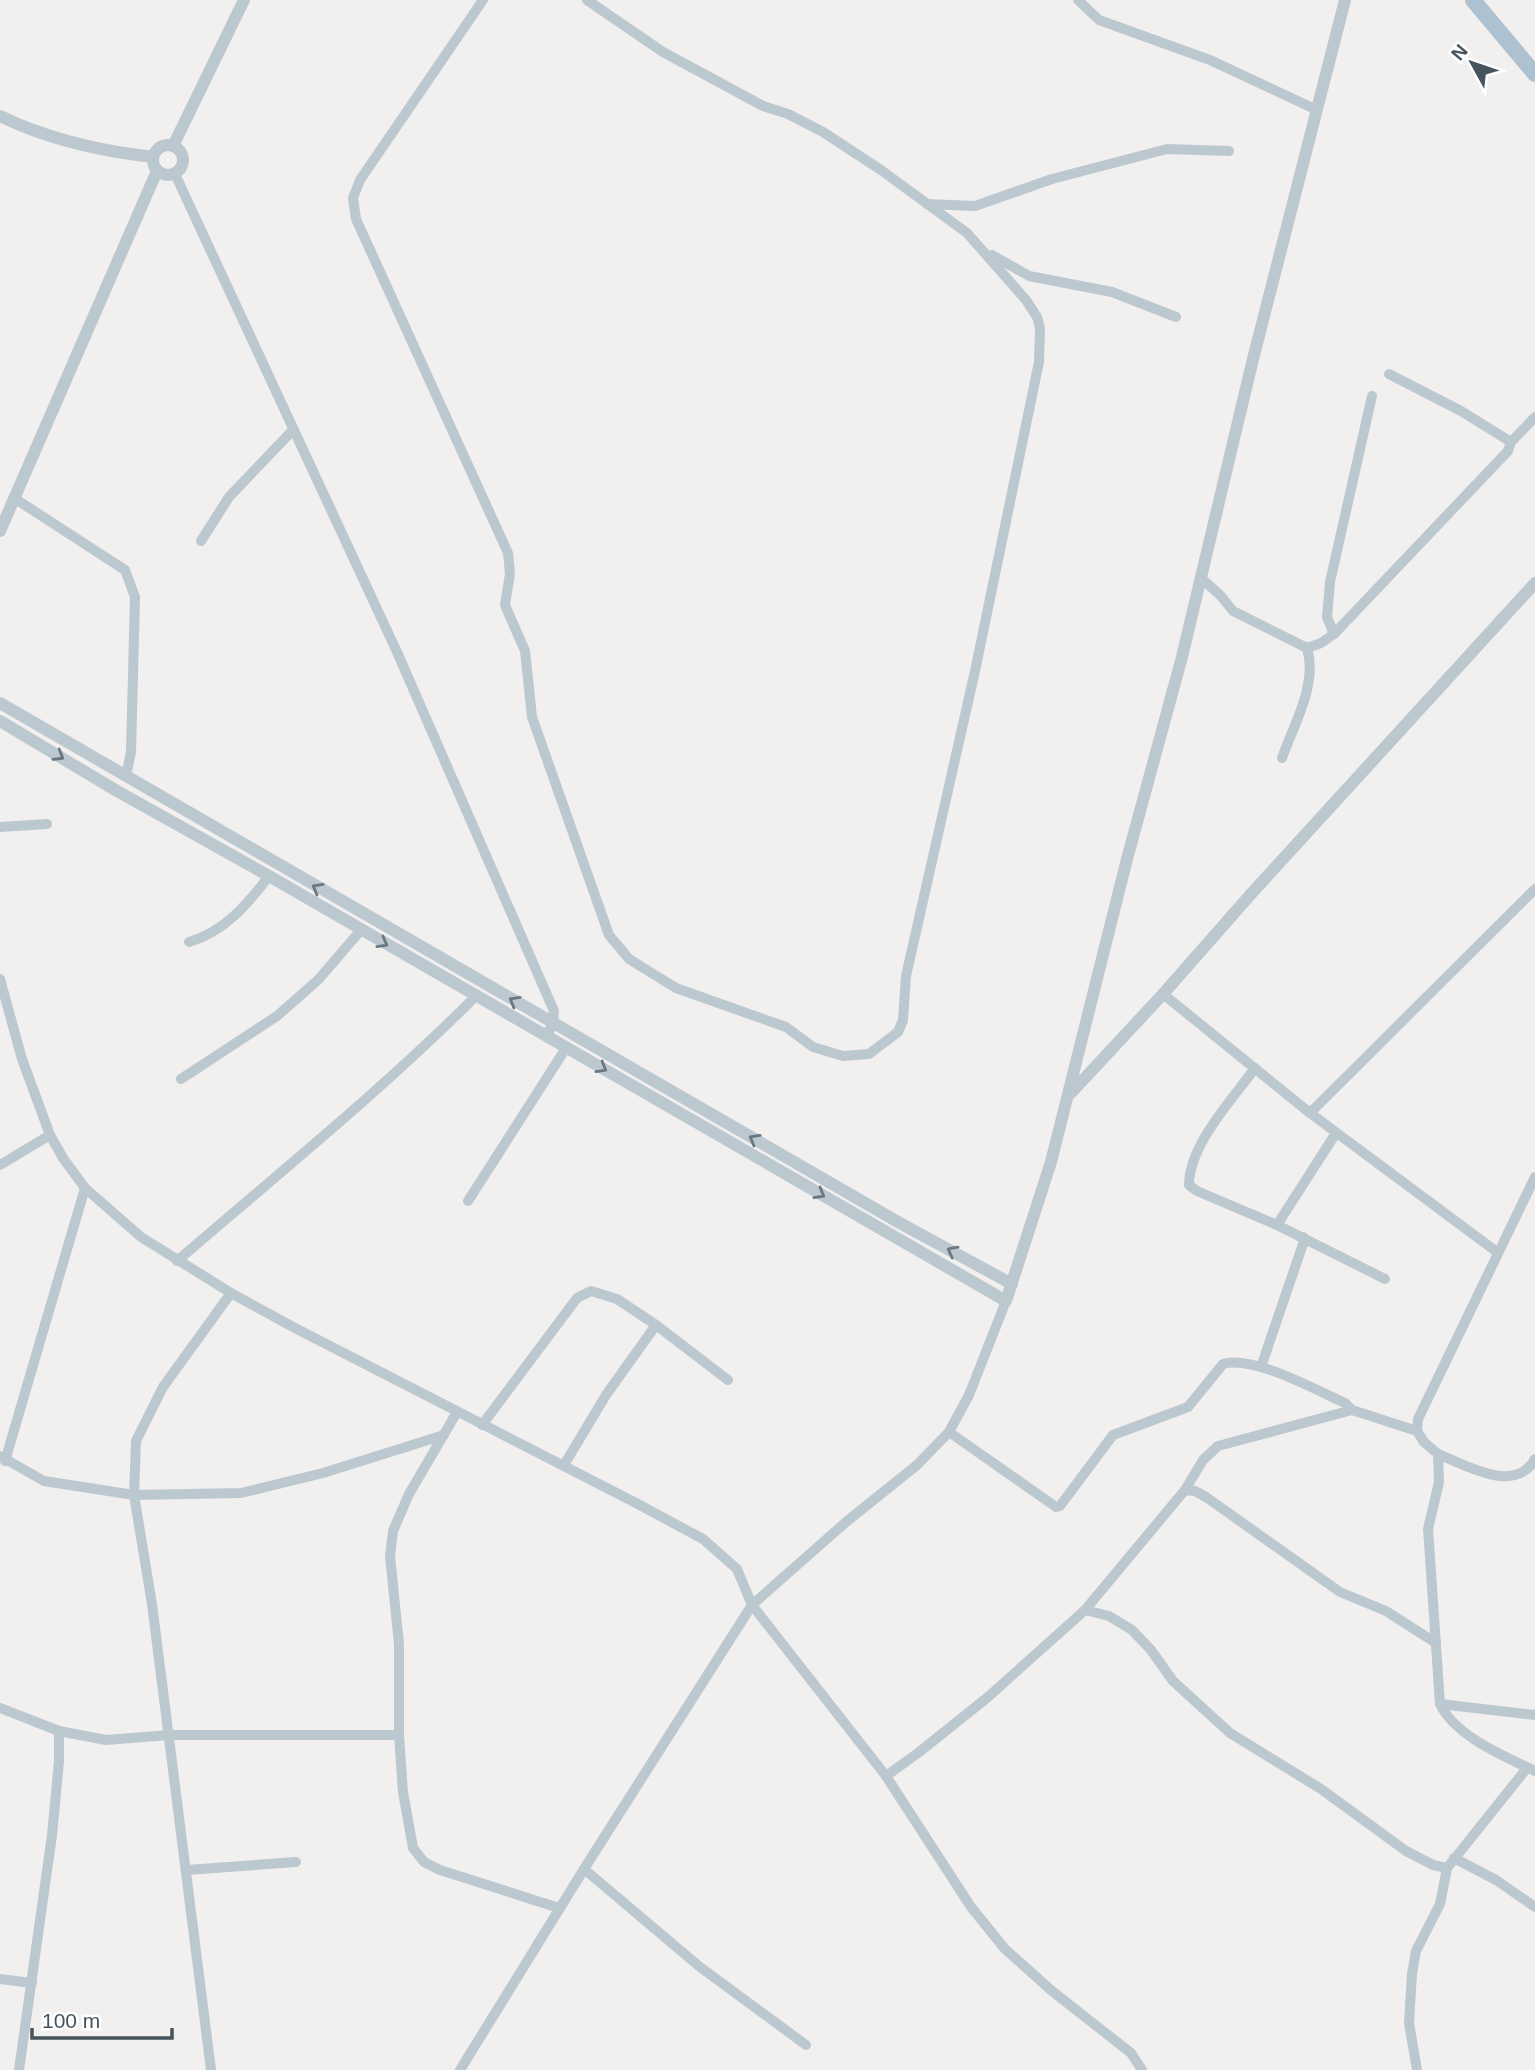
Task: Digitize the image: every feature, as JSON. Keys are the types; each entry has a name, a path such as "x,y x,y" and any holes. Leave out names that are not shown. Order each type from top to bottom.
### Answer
{"main road":[{"path":"1474,0 1535,74"}],"street":[{"path":"173,146 244,0"},
{"path":"483,0 359,180 353,198 356,219 439,407 508,553 510,574 505,605 525,651 532,717 609,934 629,959 677,988 786,1027 813,1047 843,1056 869,1054 898,1032 903,1020 906,976 975,671 1039,362 1040,328 1037,317 1026,300 985,251 967,233 927,204 823,132 788,114 763,106 663,52 587,0"},
{"path":"1078,0 1099,20 1210,60 1317,110"},
{"path":"460,2070 559,1908 752,1605 846,1521 917,1465 949,1432 969,1395 1012,1284 1051,1162 1201,579 1345,0"},
{"path":"0,116 28,130 61,141 153,157"},
{"path":"173,146 183,159 181,168 175,174 166,175 157,171 153,157 161,147 173,146"},
{"path":"927,204 975,206 1052,179 1167,149 1229,151"},
{"path":"0,531 157,171"},
{"path":"175,174 397,652 554,1011 553,1023 547,1037"},
{"path":"985,251 1029,276 1112,292 1176,317"},
{"path":"1389,374 1461,411 1511,442"},
{"path":"1334,635 1327,617 1330,582 1372,396"},
{"path":"1201,579 1221,596 1233,611 1307,648 1321,643 1334,635 1508,451 1511,442 1535,416"},
{"path":"201,541 229,497 293,430"},
{"path":"14,498 125,570 135,597 131,752 126,776"},
{"path":"1068,1095 1163,994 1535,583"},
{"path":"1282,758 1311,678 1311,662 1307,648"},
{"path":"0,703 898,1222 1012,1284"},
{"path":"0,721 117,791 1006,1301"},
{"path":"0,827 47,824"},
{"path":"189,942 200,939 226,923 250,902 269,876"},
{"path":"1310,1114 1535,889"},
{"path":"181,1079 277,1016 318,980 361,930"},
{"path":"0,979 22,1059 50,1135 85,1188 141,1237 231,1293 702,1539 737,1569 752,1605 886,1776 971,1907 1005,1949 1052,1991 1132,2053 1142,2070"},
{"path":"1163,994 1310,1114 1497,1252"},
{"path":"177,1261 377,1089 476,996"},
{"path":"468,1201 566,1048"},
{"path":"1255,1068 1211,1127 1193,1160 1189,1185 1197,1191 1278,1224 1385,1279"},
{"path":"1278,1224 1336,1133"},
{"path":"0,1165 50,1135"},
{"path":"1417,1431 1418,1419 1535,1177"},
{"path":"85,1188 2,1459 44,1481 134,1495 241,1493 323,1473 444,1435"},
{"path":"1260,1366 1304,1241 1303,1237"},
{"path":"482,1425 577,1298 591,1291 617,1299 728,1380"},
{"path":"211,2070 152,1604 134,1495 136,1441 163,1387 231,1293"},
{"path":"564,1465 606,1395 656,1325"},
{"path":"949,1432 1056,1507 1060,1506 1113,1435 1188,1407 1223,1364 1231,1362 1260,1366 1345,1403 1352,1410 1417,1431 1438,1454 1482,1472 1512,1478 1534,1464"},
{"path":"886,1776 918,1754 988,1697 1085,1610 1185,1490 1203,1460 1218,1446 1352,1410"},
{"path":"457,1412 409,1493 393,1531 390,1556 398,1644 402,1792 413,1848 424,1862 440,1870 559,1908"},
{"path":"1417,2070 1409,2023 1412,1974 1416,1951 1440,1904 1447,1868 1531,1770 1453,1724 1440,1704 1428,1529 1439,1482 1438,1454"},
{"path":"1185,1490 1195,1491 1206,1497 1340,1592 1386,1611 1436,1643"},
{"path":"1085,1610 1109,1616 1132,1630 1151,1650 1173,1681 1196,1699 1230,1733 1321,1789 1406,1852 1433,1865 1447,1868"},
{"path":"1440,1704 1535,1715"},
{"path":"0,1708 59,1731 106,1740 169,1735 399,1735"},
{"path":"19,2070 53,1823 59,1731"},
{"path":"1454,1858 1496,1880 1535,1907"},
{"path":"187,1870 296,1862"},
{"path":"584,1869 700,1967 806,2045"},
{"path":"0,1979 32,1983"}]}
